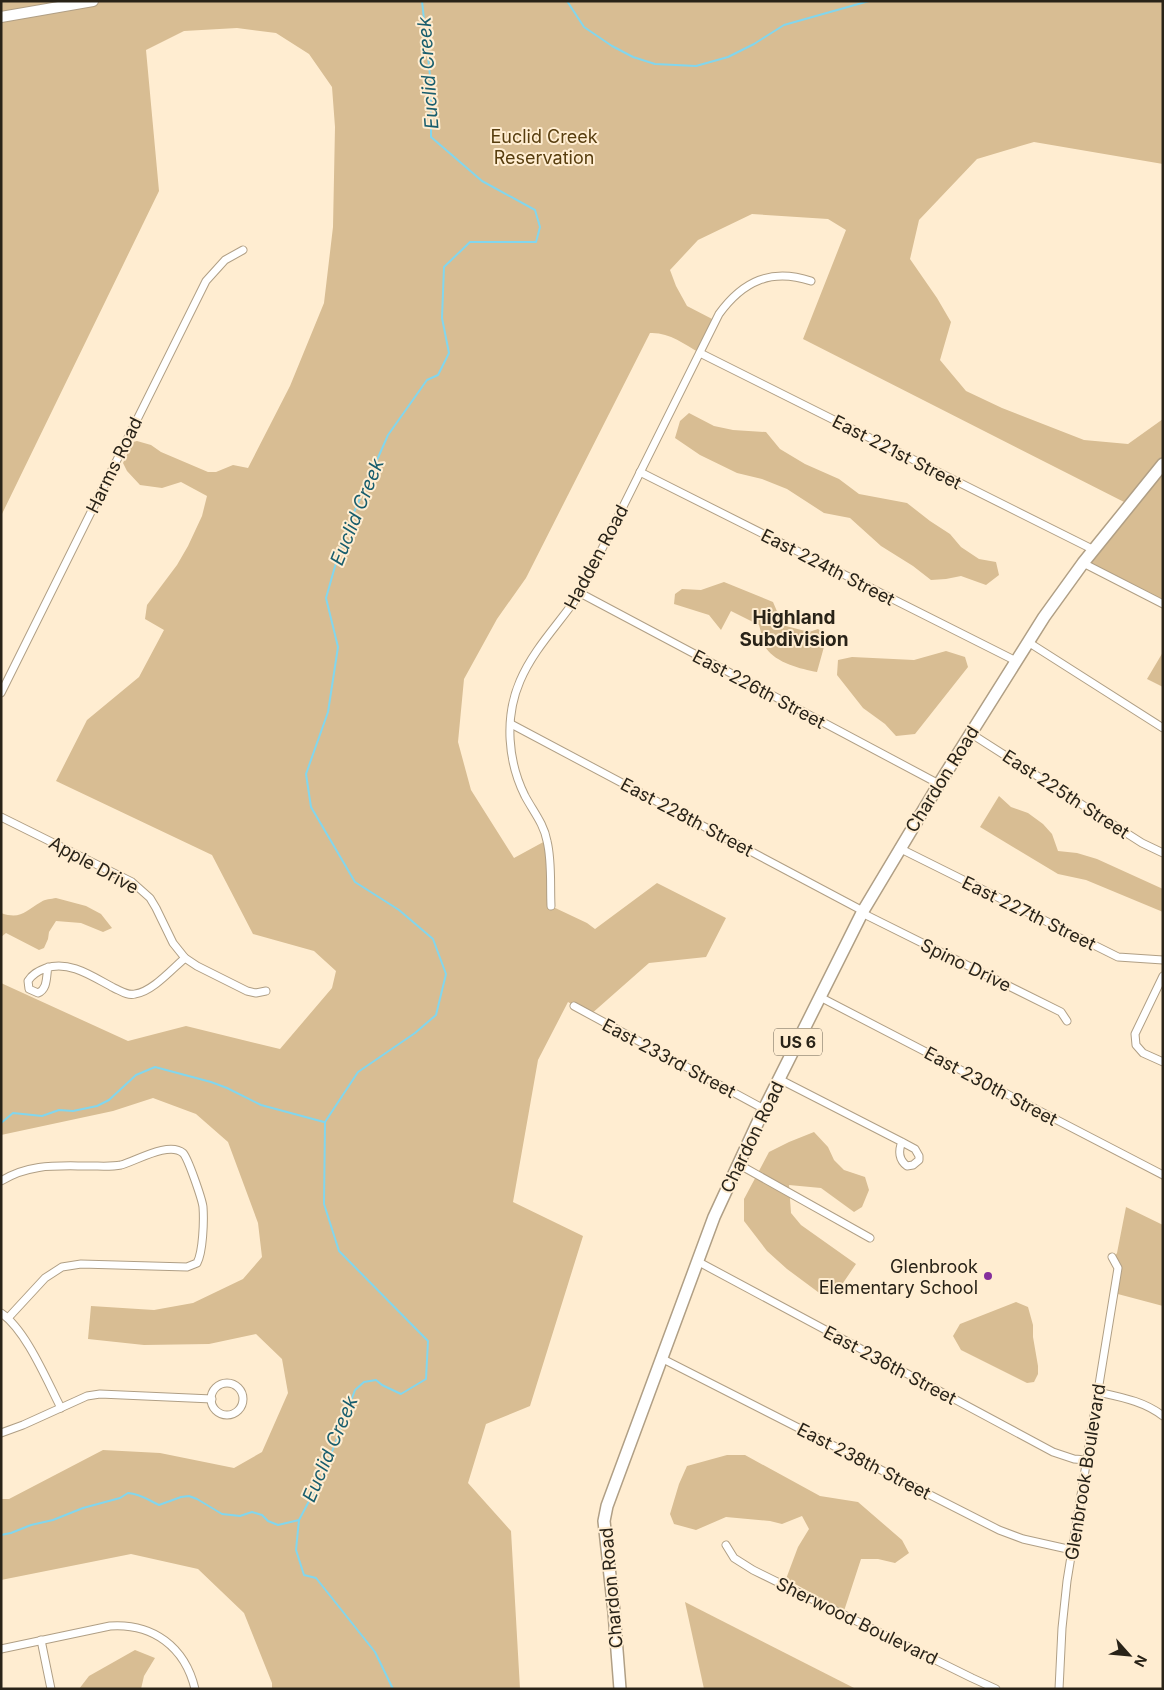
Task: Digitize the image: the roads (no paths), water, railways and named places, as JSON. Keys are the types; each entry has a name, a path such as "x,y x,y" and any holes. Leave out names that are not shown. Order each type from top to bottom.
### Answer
{"main road":[{"name":"Chardon Road","path":"620,1689 604,1521 607,1506 714,1217 764,1109 862,912 899,848 1053,604 1163,464"}],"street":[{"path":"1,17 93,1"},
{"name":"Harms Road","path":"1,693 206,281 225,260 243,250"},
{"name":"Hadden Road","path":"551,906 547,840 542,826 515,774 510,746 513,701 520,682 532,657 565,616 580,593 719,314 728,301 746,287 762,279 779,275 811,281"},
{"name":"East 221st Street","path":"700,353 1094,550"},
{"name":"East 224th Street","path":"640,472 1016,661"},
{"path":"1083,564 1163,604"},
{"name":"East 226th Street","path":"580,593 938,784"},
{"path":"1028,642 1163,728"},
{"name":"East 228th Street","path":"511,724 862,912"},
{"name":"East 225th Street","path":"970,733 1142,843 1163,853"},
{"name":"Apple Drive","path":"1,817 118,874 136,885 150,898 172,942 185,958 247,991 256,993 266,991"},
{"name":"East 227th Street","path":"899,848 1118,957 1163,960"},
{"name":"Spino Drive","path":"862,912 1061,1012 1067,1021"},
{"path":"48,967 64,965 74,968 132,995 149,989 185,958"},
{"path":"1163,976 1135,1034 1136,1045 1143,1053 1163,1062"},
{"name":"East 230th Street","path":"820,997 1163,1175"},
{"name":"East 233rd Street","path":"574,1006 764,1109"},
{"path":"780,1079 902,1142"},
{"path":"1,1181 11,1175 45,1166 120,1165 165,1149 174,1150 183,1153 189,1163 203,1206 201,1255 197,1263 187,1267 81,1264 62,1267 45,1278 4,1315 32,1352 61,1408"},
{"path":"738,1164 870,1238"},
{"name":"Glenbrook Boulevard","path":"1059,1689 1062,1628 1072,1550 1118,1268 1112,1257"},
{"name":"East 236th Street","path":"697,1261 1053,1452 1074,1459 1086,1460"},
{"name":"East 238th Street","path":"661,1358 999,1530 1023,1539 1072,1550"},
{"path":"226,1383 237,1386 243,1396 242,1404 238,1410 227,1414 216,1410 212,1399 216,1388 226,1383"},
{"path":"1098,1392 1126,1398 1155,1409 1163,1416"},
{"path":"1,1433 23,1426 87,1396 100,1394 212,1399"},
{"name":"Sherwood Boulevard","path":"726,1545 734,1558 746,1566 996,1689"},
{"path":"1,1649 110,1626 130,1626 146,1630 173,1646 188,1668 195,1689"},
{"path":"41,1640 52,1689"}],"waterway":[{"name":"Euclid Creek","path":"393,1689 375,1652 316,1578 304,1575 296,1550 299,1520 324,1473 355,1390 364,1382 376,1380 401,1394 426,1379 428,1341 339,1251 324,1204 325,1122 358,1072 415,1033 436,1015 446,974 433,939 399,910 355,882 311,807 306,774 328,712 338,647 326,598 344,535 388,435 427,380 438,375 449,353 442,318 444,267 470,242 536,242 540,227 535,210 482,181 431,137 431,85 422,1"},
{"name":"Euclid Creek","path":"567,1 584,27 612,46 633,57 655,64 696,66 728,57 754,44 784,25 869,1"},
{"path":"1,1123 13,1113 42,1116 59,1110 73,1111 97,1106 109,1100 136,1075 155,1067 211,1082 261,1105 324,1122"},
{"path":"1,1535 120,1498 128,1493 141,1496 159,1505 189,1496 222,1514 240,1516 252,1512 262,1515 268,1521 278,1525 299,1520"}],"place":[{"name":"Glenbrook Elementary School","path":"988,1276"}],"district":[{"name":"Highland Subdivision","path":"794,628"}],"park label":[{"name":"Euclid Creek Reservation","path":"544,146"}]}
